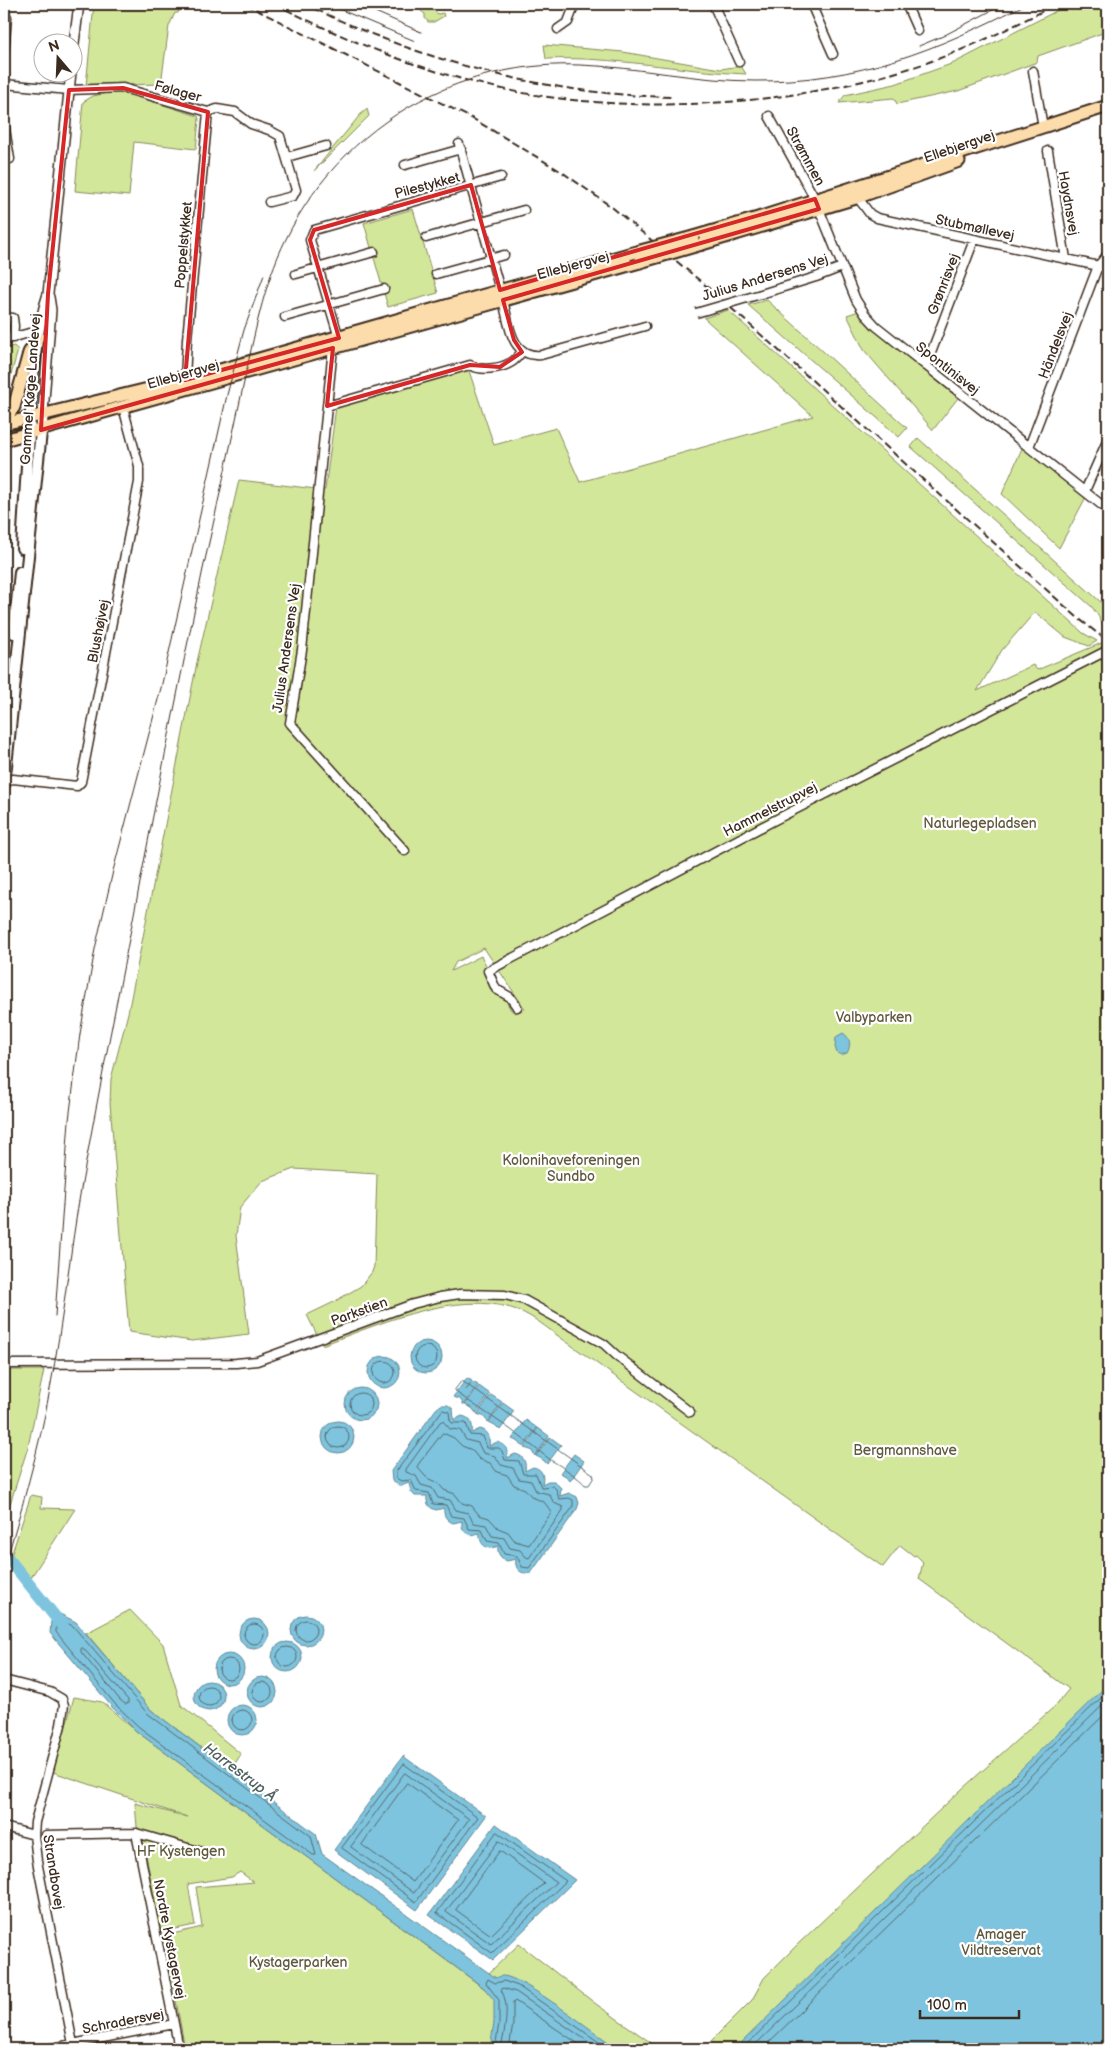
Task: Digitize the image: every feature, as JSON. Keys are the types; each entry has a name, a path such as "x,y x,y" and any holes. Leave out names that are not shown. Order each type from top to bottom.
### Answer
{"main road":[{"name":"Ellebjergvej","path":"854,193 1108,106"},
{"name":"Ellebjergvej","path":"501,295 640,262 698,240 958,162 1108,114"},
{"name":"Ellebjergvej","path":"42,422 123,407 501,295 629,254 698,240"},
{"path":"29,426 4,423 14,407 29,353 38,337"},
{"name":"Ellebjergvej","path":"42,422 185,380 336,343"},
{"path":"4,433 42,422"},
{"path":"4,440 29,426 42,422"},
{"name":"Gammel Køge Landevej","path":"4,782 42,422"},
{"name":"Gammel Køge Landevej","path":"4,722 23,539 29,426"}],"street":[{"path":"75,32 79,4"},
{"path":"558,29 568,22 575,4"},
{"path":"713,4 739,62"},
{"path":"812,4 833,54"},
{"path":"906,4 918,31"},
{"path":"4,17 7,17 4,53"},
{"path":"1033,70 1043,127"},
{"name":"Gammel Køge Landevej","path":"29,426 38,337 48,294 70,82"},
{"name":"Følager","path":"4,84 69,90 123,88 208,112 217,109 235,112 251,124 275,132 282,140 296,190 293,196 268,202"},
{"name":"Poppelstykket","path":"185,380 208,112"},
{"name":"Strømmen","path":"769,116 817,204"},
{"path":"4,123 10,159 4,160"},
{"path":"287,157 326,146"},
{"name":"Pilestykket","path":"405,165 460,146 501,295"},
{"name":"Haydnsvej","path":"1048,151 1066,260"},
{"name":"Pilestykket","path":"318,268 310,240 314,230 501,177"},
{"name":"Stubmøllevej","path":"854,193 870,214 877,218 1108,268"},
{"name":"Spontinisvej","path":"817,204 856,300 865,314 926,366 1108,510"},
{"path":"426,238 524,210"},
{"name":"Grønrisvej","path":"926,366 974,240"},
{"path":"296,274 374,252"},
{"name":"Händelsvej","path":"1029,447 1098,266 1108,254"},
{"path":"436,274 504,255"},
{"name":"Julius Andersens Vej","path":"696,313 816,277 842,267"},
{"path":"318,268 329,305 336,343"},
{"path":"285,317 384,289"},
{"name":"Gammel Køge Landevej","path":"42,422 51,310 48,294"},
{"path":"501,295 514,340 522,352 528,355 541,355 645,326"},
{"path":"4,318 13,318 13,338"},
{"path":"4,340 29,334 38,337"},
{"name":"Julius Andersens Vej","path":"336,343 327,406 302,650 290,723 405,851"},
{"path":"327,406 470,365 475,368 500,367 515,361 522,352"},
{"name":"Blushøjvej","path":"4,782 13,779 77,786 81,782 139,482 139,466 123,407"},
{"path":"1085,492 1108,439"},
{"path":"4,515 6,516 4,540"},
{"name":"Hammelstrupvej","path":"517,1007 510,997 496,989 488,972 765,826 1108,650"},
{"name":"Parkstien","path":"4,1364 257,1361 414,1304 453,1295 482,1293 505,1295 524,1300 551,1313 604,1344 690,1412"},
{"name":"Strandbovej","path":"4,1680 50,1692 62,1699 64,1705 61,1725 35,1822 34,1835 37,1861 74,2047"},
{"path":"4,1828 34,1835"},
{"path":"46,1835 136,1833 209,1854"},
{"name":"Nordre Kystagervej","path":"136,1833 179,2049"},
{"name":"Schradersvej","path":"46,2049 74,2047 174,2024"}],"highlighted area":[{"path":"123,88 208,112 185,380 339,338 310,240 314,230 471,185 500,290 815,199 819,209 503,300 514,340 522,352 500,367 470,365 327,406 333,348 41,430 48,294 69,90"}],"green space":[{"path":"94,4 183,4 178,13 175,13 169,26 161,84 86,86"},
{"path":"415,4 426,4 438,14 443,13 444,16 434,22 428,22 425,14 421,11 421,7 417,8"},
{"path":"1070,4 1108,4 1108,31 1038,56 1037,62 958,91 897,104 894,98 839,103 845,95 895,84 954,63"},
{"path":"544,45 623,52 720,69 741,66 746,74 596,60 546,59"},
{"path":"123,92 198,116 196,149 134,142 129,196 75,191 83,102 93,96"},
{"path":"367,109 369,116 314,171 360,115"},
{"path":"413,209 438,293 388,307 364,223"},
{"path":"767,300 907,428 899,437 748,305"},
{"path":"728,310 1083,633 1097,641 1089,646 1065,637 1035,612 1002,650 977,691 1033,665 1037,670 1104,642 1104,648 1108,654 1108,2049 703,2049 752,2000 764,1978 797,1945 962,1789 1055,1706 1069,1689 919,1579 923,1562 916,1555 914,1556 900,1545 883,1567 545,1326 517,1310 494,1304 469,1303 444,1306 392,1319 322,1345 307,1315 361,1286 372,1272 374,1266 377,1174 294,1169 262,1181 240,1207 236,1236 249,1334 192,1341 129,1332 110,1103 111,1079 128,1013 197,662 239,480 325,490 337,399 466,362 494,445 556,428 580,482 813,416 704,318","holes":["484,948 525,1009 515,1013 511,1010 481,956 451,971 456,962"]},
{"path":"859,311 884,338 958,398 933,430 864,350 847,315"},
{"path":"14,346 18,350 4,400 4,349"},
{"path":"918,438 1103,604 1108,615 1108,627 1100,622 1092,607 911,447"},
{"path":"1023,446 1086,497 1059,548 1002,494"},
{"path":"4,1370 44,1370 28,1447 4,1523"},
{"path":"31,1495 42,1497 41,1508 75,1509 30,1579 11,1556"},
{"path":"130,1610 163,1644 181,1705 241,1754 231,1770 151,1710 86,1633"},
{"name":"Kystagerparken","path":"74,1697 102,1702 136,1731 485,1989 612,2049 185,2049 164,1936 202,1927 196,1887 254,1882 240,1872 232,1877 188,1884 195,1925 161,1932 141,1830 137,1827 135,1803 187,1817 53,1772"},
{"path":"519,1944 596,2004 660,2049 617,2049 488,1974"}],"water":[{"path":"843,1033 848,1037 850,1045 847,1053 841,1055 837,1053 835,1047 836,1037"},
{"path":"426,1341 432,1342 437,1346 441,1351 441,1363 437,1368 432,1372 426,1373 420,1372 415,1368 411,1363 410,1357 411,1351 415,1346 420,1342"},
{"path":"384,1356 390,1357 395,1361 399,1366 399,1378 395,1383 390,1387 384,1388 378,1387 373,1383 369,1378 368,1372 369,1366 373,1361 378,1357"},
{"path":"467,1378 472,1381 466,1390 473,1382 478,1385 464,1405 460,1399 453,1397"},
{"path":"479,1386 490,1394 476,1413 472,1408 465,1405"},
{"path":"361,1388 367,1389 372,1393 376,1398 376,1410 372,1415 367,1419 361,1420 355,1419 350,1415 346,1410 345,1404 346,1398 350,1393 355,1389"},
{"path":"491,1395 502,1402 488,1422 483,1416 477,1414"},
{"path":"503,1403 514,1411 500,1430 489,1422"},
{"path":"441,1405 448,1405 453,1409 454,1420 462,1416 468,1418 472,1425 472,1433 480,1429 485,1431 489,1437 489,1446 497,1442 502,1444 507,1450 507,1458 515,1454 521,1456 525,1463 525,1471 533,1467 539,1469 543,1476 542,1484 554,1481 561,1488 560,1496 569,1493 577,1497 579,1503 577,1509 531,1573 521,1572 516,1566 516,1559 507,1561 501,1557 498,1546 490,1548 484,1546 480,1533 471,1535 466,1533 462,1526 462,1521 453,1523 448,1520 444,1508 436,1510 430,1507 427,1496 415,1496 411,1492 409,1483 400,1486 392,1481 391,1471 436,1409"},
{"path":"526,1420 537,1428 523,1447 519,1442 512,1439"},
{"path":"338,1421 344,1422 349,1426 353,1431 353,1443 349,1448 344,1452 338,1453 332,1452 327,1448 323,1443 322,1437 323,1431 327,1426 332,1422"},
{"path":"538,1428 549,1436 535,1456 531,1450 524,1448"},
{"path":"550,1437 561,1445 547,1464 536,1456"},
{"path":"574,1454 584,1461 570,1481 560,1473"},
{"path":"60,1614 76,1622 151,1710 316,1834 322,1854 496,1978 503,1976 526,1986 618,2049 490,2049 494,2022 494,2000 484,1988 136,1731 112,1707 50,1633 51,1621"},
{"path":"306,1615 312,1616 320,1624 320,1636 312,1644 306,1645 300,1644 292,1636 291,1630 292,1624 300,1616"},
{"path":"254,1619 260,1620 268,1628 268,1640 260,1648 254,1649 248,1648 240,1640 239,1634 240,1628 248,1620"},
{"path":"287,1642 293,1643 301,1651 301,1663 293,1671 287,1672 281,1671 273,1663 272,1657 273,1651 281,1643"},
{"path":"229,1654 235,1655 243,1663 243,1675 235,1683 229,1684 223,1683 215,1675 214,1669 215,1663 223,1655"},
{"path":"262,1677 268,1678 276,1686 276,1698 268,1706 262,1707 256,1706 248,1698 247,1692 248,1686 256,1678"},
{"path":"209,1681 215,1682 223,1690 223,1702 215,1710 209,1711 203,1710 195,1702 194,1696 195,1690 203,1682"},
{"name":"Amager Vildtreservat","path":"1108,1684 1108,2049 735,2049"},
{"path":"242,1705 248,1706 256,1714 256,1726 248,1734 242,1735 236,1734 228,1726 227,1720 228,1714 236,1706"},
{"path":"403,1756 486,1816 417,1910 334,1850"},
{"path":"496,1824 575,1880 493,1960 429,1915"}],"waterway":[{"name":"Harrestrup Å","path":"4,1553 65,1629"}],"tram line":[{"path":"327,4 415,41"},
{"path":"357,4 421,32"},
{"path":"919,46 943,36 1004,4"},
{"path":"4,1569 46,1412 88,1150 203,569 265,293 278,257 298,216 328,174 365,137 386,121 431,95 485,75 523,68 580,65 755,81 793,80 828,76 862,69 928,49 993,21 1026,4"},
{"path":"55,1316 69,1120 80,1034 95,949 113,871 161,688 227,395 244,330 264,275"}],"railway":[{"path":"245,4 475,120 562,172 613,208 711,290 1078,618 1101,636"},
{"path":"275,4 377,50 457,78 538,95 593,102 649,104 707,103 764,98 820,90 874,78 959,51 1056,4"},
{"path":"305,4 393,42 438,58 484,71 578,90 674,97"}],"park label":[{"name":"Naturlegepladsen","path":"980,823"},
{"name":"Valbyparken","path":"874,1017"},
{"name":"Kolonihaveforeningen Sundbo","path":"571,1168"},
{"name":"Bergmannshave","path":"905,1450"},
{"name":"HF Kystengen","path":"181,1851"}]}
